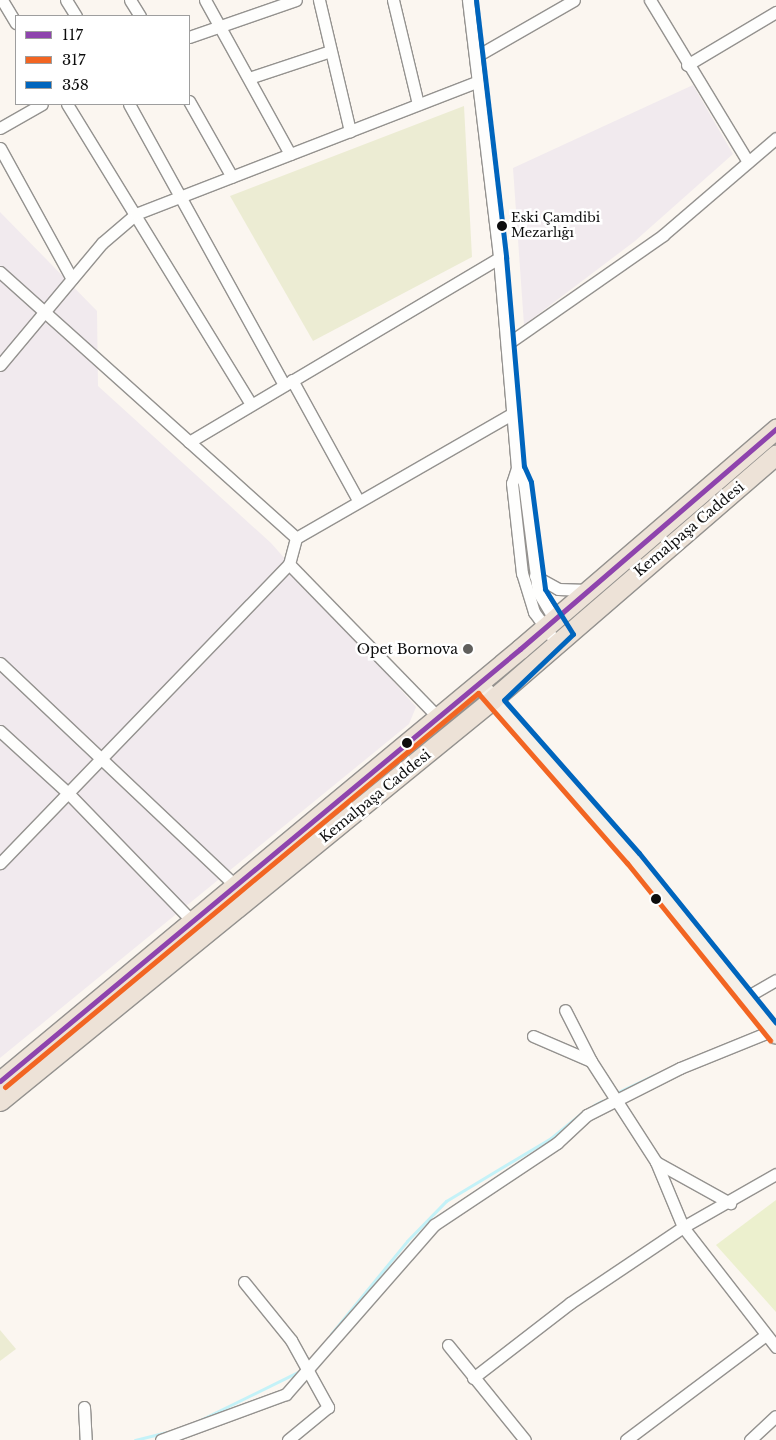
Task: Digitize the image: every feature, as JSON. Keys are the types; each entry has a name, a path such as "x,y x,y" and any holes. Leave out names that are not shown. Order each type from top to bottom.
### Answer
{"main road":[{"name":"Kemalpaşa Caddesi","path":"0,1081 237,887 437,716 590,590 776,429"},
{"name":"Kemalpaşa Caddesi","path":"0,1101 493,699 561,638 776,455"},
{"path":"548,624 561,638"}],"street":[{"path":"2,0 15,21"},
{"path":"66,0 75,15"},
{"path":"130,0 139,15"},
{"path":"205,0 250,78 290,154"},
{"path":"190,37 296,0"},
{"path":"318,0 350,131"},
{"path":"393,0 418,104"},
{"path":"468,0 499,258 517,468 524,483 535,576 548,624"},
{"path":"475,57 574,0"},
{"path":"650,0 687,65 748,162"},
{"path":"687,65 776,12"},
{"path":"250,78 330,51"},
{"path":"0,365 102,243 136,214 478,82"},
{"path":"190,103 232,177"},
{"path":"0,128 40,105"},
{"path":"68,105 251,404"},
{"path":"130,105 288,382 358,500"},
{"path":"507,344 663,235 776,138"},
{"path":"0,148 72,279"},
{"path":"189,442 499,258"},
{"path":"0,272 296,538"},
{"path":"0,863 289,564 296,538 358,500 513,413"},
{"path":"517,468 512,484 522,574 548,624"},
{"path":"289,564 437,716"},
{"path":"535,576 558,589 590,590"},
{"path":"0,664 102,757 237,887"},
{"path":"161,1440 286,1394 306,1367 434,1225 557,1143 612,1099 775,1032 743,999 680,914 479,683"},
{"path":"0,731 68,792 194,923"},
{"path":"743,999 776,980"},
{"path":"565,1010 612,1099 656,1162 683,1227 776,1347"},
{"path":"533,1036 592,1060"},
{"path":"656,1162 730,1203"},
{"path":"473,1378 570,1303 683,1227 730,1203 776,1174"},
{"path":"244,1282 306,1367 328,1407 288,1440"},
{"path":"626,1440 766,1335"},
{"path":"448,1345 525,1440"},
{"path":"84,1407 86,1440"},
{"path":"750,1440 776,1416"}],"shaded area":[{"path":"693,85 733,154 635,241 524,325 513,168"},
{"path":"0,212 97,311 98,386 271,543 416,707 409,724 0,1058"}],"green space":[{"path":"464,106 472,257 313,341 230,196"},
{"path":"776,1200 776,1312 716,1245"},
{"path":"0,1330 16,1349 0,1361"}],"waterway":[{"path":"616,1093 654,1075"},
{"path":"594,1105 602,1101"},
{"path":"331,1334 407,1241 446,1201 551,1138 584,1111"},
{"path":"196,1422 300,1371"},
{"path":"135,1440 166,1432"}],"transit line":[{"name":"358","path":"476,0 506,257 524,466 531,482 545,589 573,634 504,700 639,853 776,1023"},
{"name":"117","path":"0,1081 520,649 776,429"},
{"name":"317","path":"5,1087 478,693 627,863 770,1040"}],"place":[{"name":"Eski Çamdibi Mezarlığı","path":"502,226"},
{"name":"Opet Bornova","path":"468,649"}]}
